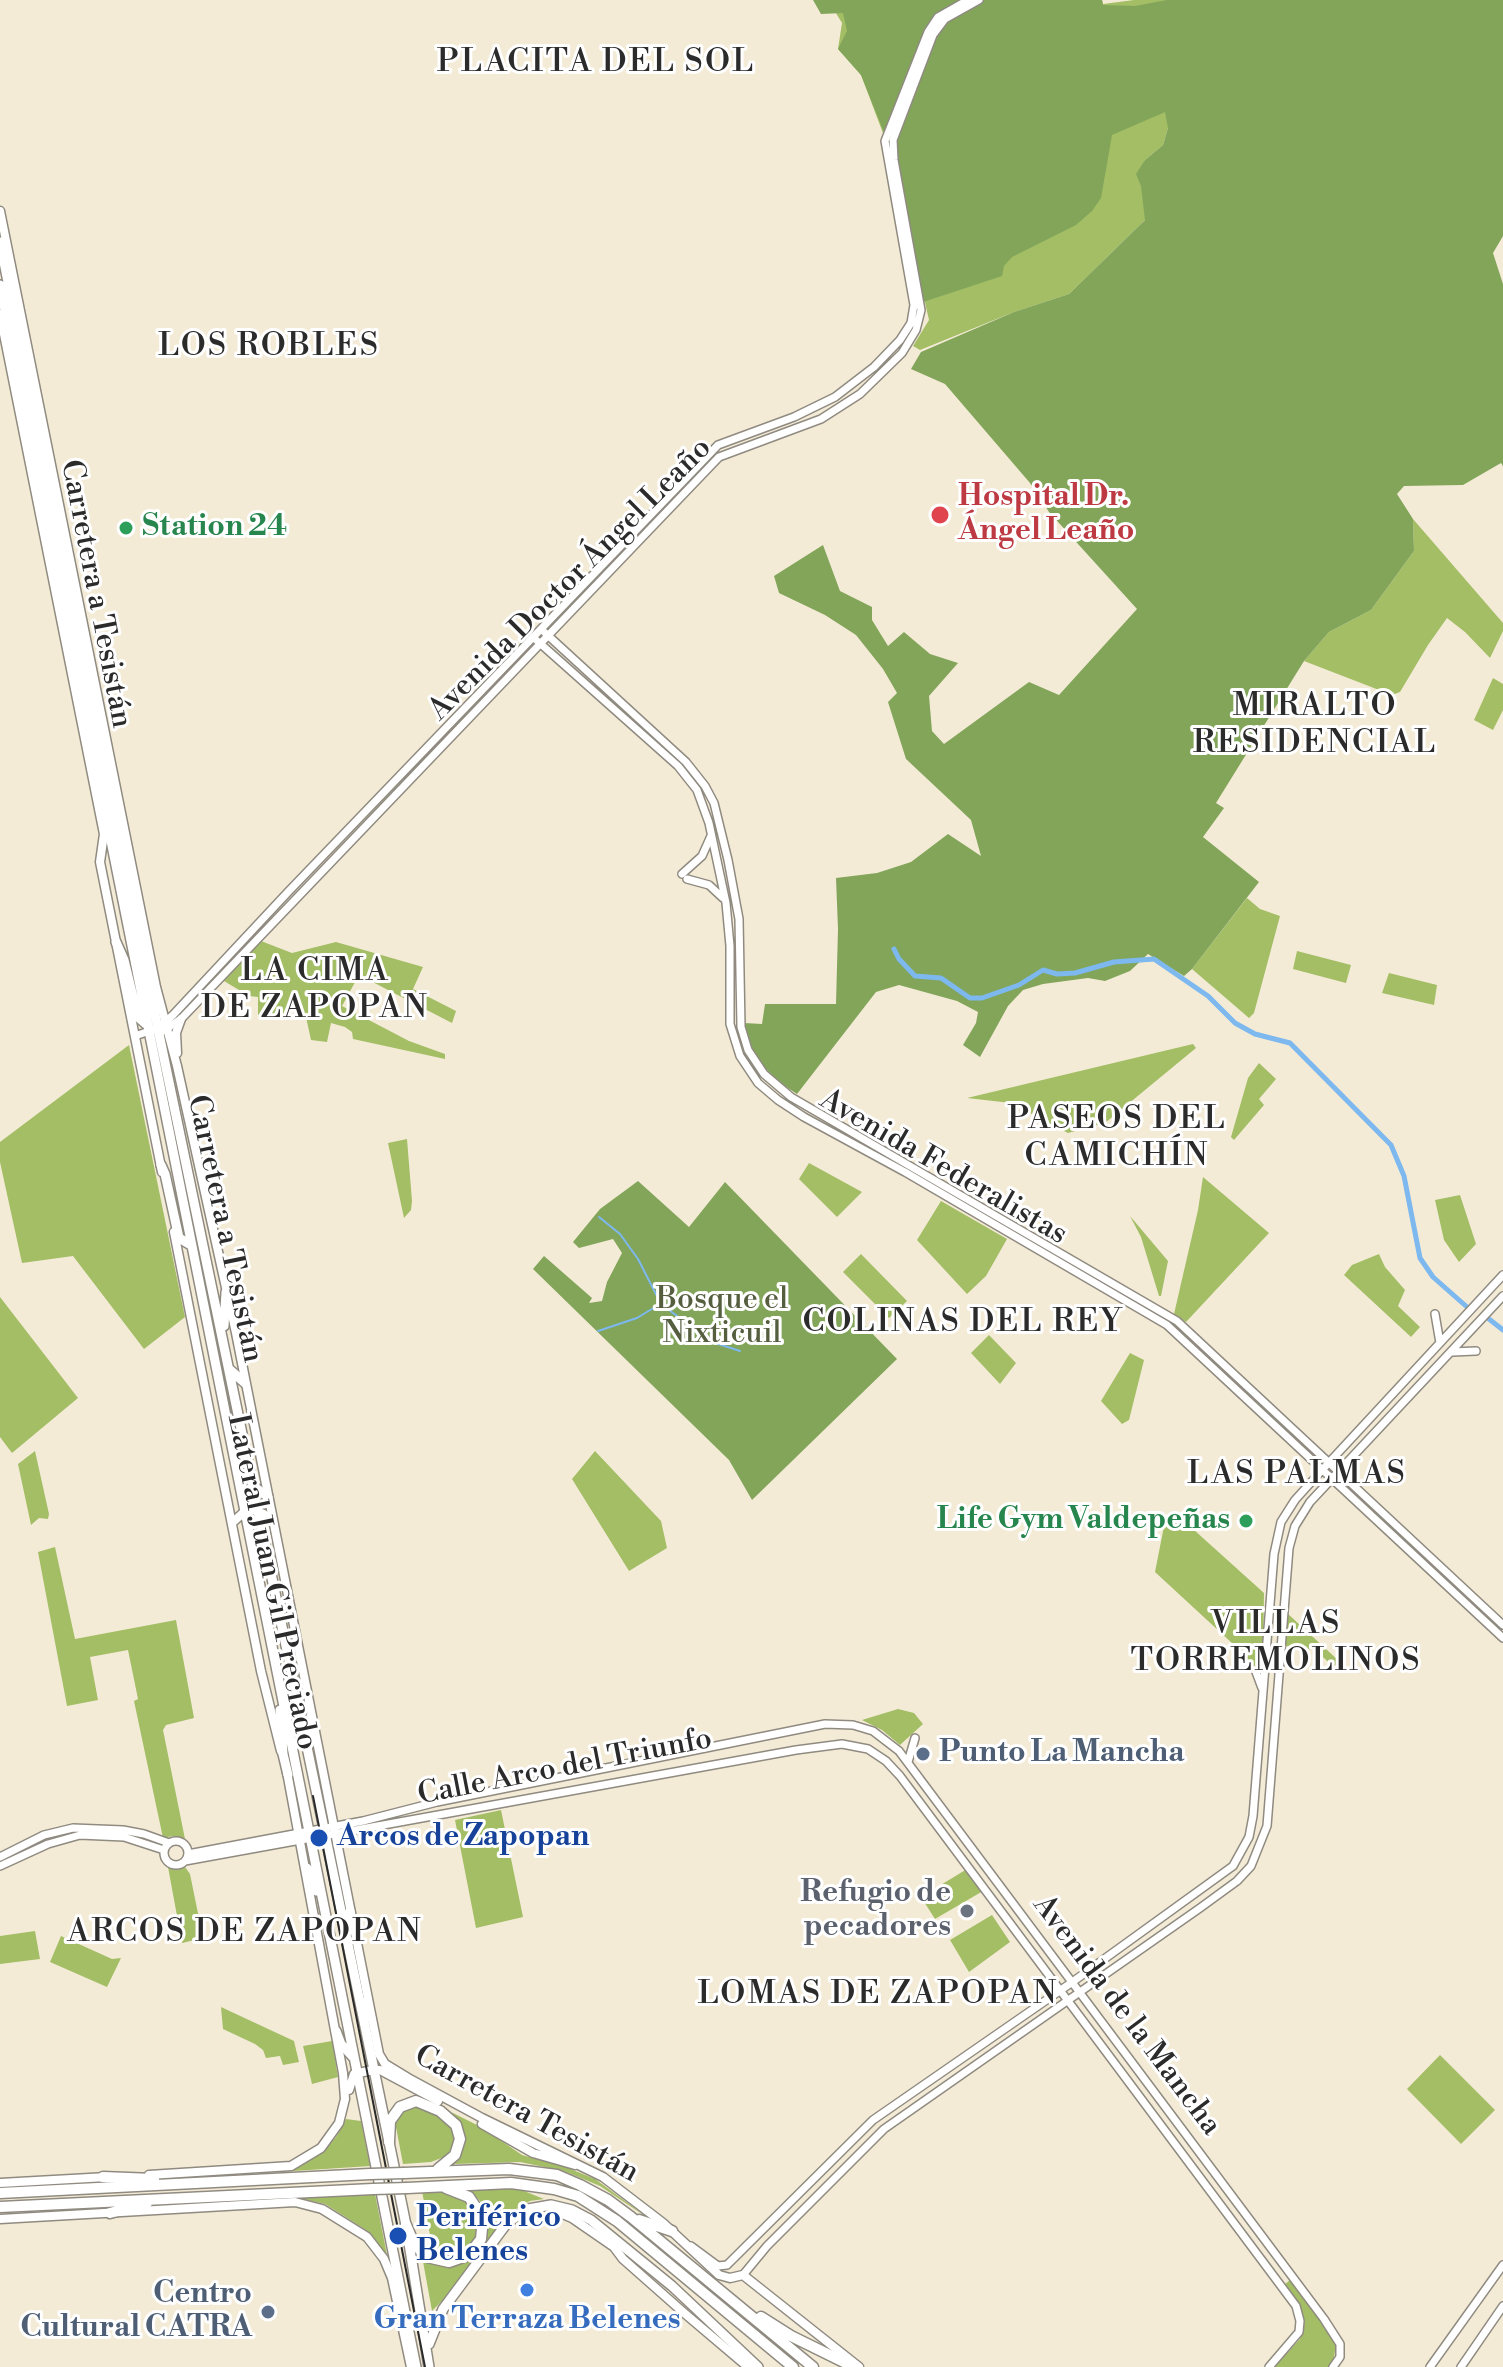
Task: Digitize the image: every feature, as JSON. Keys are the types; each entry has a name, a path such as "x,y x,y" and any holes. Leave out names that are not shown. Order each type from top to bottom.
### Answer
{"highway":[{"path":"389,2142 391,2120 405,2104 422,2102 446,2114 458,2130 460,2145 452,2159 435,2171"},
{"path":"0,2193 435,2171 509,2169 557,2175 608,2200 631,2217 813,2367"},
{"path":"103,2177 216,2182"},
{"path":"0,2207 436,2186 533,2185 578,2196 617,2221 790,2367"},
{"path":"406,2225 419,2250 439,2262 461,2259 476,2248 483,2229 483,2218 477,2206 459,2192 436,2186"},
{"path":"110,2213 166,2198"},
{"path":"631,2217 672,2231"},
{"path":"715,2287 780,2330 857,2367"}],"main road":[{"path":"0,211 49,459 54,499"},
{"name":"Carretera a Tesistán","path":"0,242 116,805 191,1245 281,1691 305,1837 328,1925 377,2191 391,2243"},
{"name":"Carretera a Tesistán","path":"0,285 86,730 156,1029 312,1770 330,1832 358,1998 406,2225 431,2367"},
{"name":"Lateral Juan Gil Preciado","path":"0,314 86,730 104,834 100,862 232,1523 272,1718 305,1837 307,1887 345,2086 343,2108 334,2134 301,2162 279,2168 103,2177"},
{"path":"46,471 49,459"},
{"path":"116,942 124,960 138,1017 156,1029 177,1064"},
{"path":"177,1064 176,1033 181,1019"},
{"name":"Carretera Tesistán","path":"177,1064 268,1497 311,1716 330,1832 350,1911 379,2054 391,2069 475,2115 587,2168 619,2188 691,2246 722,2276 733,2278 743,2275"},
{"path":"161,1165 179,1238 191,1245"},
{"path":"224,1342 226,1292"},
{"path":"229,1368 245,1383"},
{"path":"252,1485 268,1497"},
{"path":"232,1523 244,1512 257,1511 272,1523"},
{"path":"281,1691 281,1731 288,1775"},
{"path":"311,1716 312,1770"},
{"path":"307,1868 328,1925"},
{"path":"349,1950 350,1911"},
{"path":"358,1998 371,2018"},
{"path":"336,2031 341,2044 355,2059 370,2058"},
{"path":"343,2108 351,2076 357,2072 380,2070 533,2153 587,2168"},
{"path":"0,2183 103,2177"},
{"path":"0,2219 295,2202 322,2209 344,2221 375,2245 392,2278"},
{"path":"429,2344 443,2309 507,2223 522,2211 539,2206 557,2206 591,2220 672,2286 758,2367"},
{"path":"522,2211 539,2208 559,2211 614,2247 623,2259 748,2367"},
{"path":"391,2243 392,2278 401,2330 414,2367"},
{"path":"391,2243 414,2367"},
{"path":"743,2275 857,2367"},
{"path":"406,2316 415,2320 432,2317 443,2309"},
{"path":"421,2319 425,2324 431,2367"}],"street":[{"name":"Avenida Doctor Ángel Leaño","path":"545,632 718,445 794,417 835,397 886,357 906,332 914,305 885,141 931,26 943,14 968,0"},
{"name":"Avenida Doctor Ángel Leaño","path":"156,1029 214,977 537,640 719,457 805,427 837,410 877,379 908,345 921,310 893,140 933,35 945,19 979,0"},
{"name":"Avenida Federalistas","path":"545,632 686,762 714,803 739,919 741,1027 748,1050 764,1074 791,1097 1177,1321 1503,1625"},
{"name":"Avenida Federalistas","path":"537,640 684,772 702,801 726,903 730,946 730,1024 740,1056 758,1083 804,1117 900,1169 1167,1325 1503,1638"},
{"path":"712,834 702,856 685,876 709,885 726,903"},
{"name":"Avenida Doctor Ángel Leaño","path":"156,1029 181,1019 214,977"},
{"path":"135,1037 156,1029"},
{"path":"691,2246 723,2266 873,2120 1227,1872 1244,1849 1253,1816 1278,1532 1290,1507 1329,1462 1503,1275"},
{"path":"743,2275 767,2246 884,2129 1237,1881 1258,1854 1267,1818 1291,1537 1306,1508 1501,1297 1490,1290"},
{"path":"1435,1314 1440,1343"},
{"path":"1450,1353 1476,1351"},
{"path":"1278,1532 1291,1537"},
{"path":"1256,1672 1264,1693"},
{"name":"Calle Arco del Triunfo","path":"330,1832 445,1801 839,1723"},
{"name":"Avenida de la Mancha","path":"839,1723 864,1728 882,1737 908,1764 1339,2340 1340,2357 1333,2367"},
{"path":"765,1737 769,1754"},
{"path":"908,1764 915,1738"},
{"name":"Calle Arco del Triunfo","path":"186,1858 769,1754 842,1744 860,1746"},
{"name":"Avenida de la Mancha","path":"860,1746 877,1754 900,1776 1296,2306 1299,2332 1269,2367"},
{"path":"1253,1816 1267,1818"},
{"path":"0,1857 44,1835 73,1828 144,1834 166,1846"},
{"path":"0,1866 48,1844 80,1835 124,1837 166,1846 176,1841 183,1844 186,1858 179,1865 171,1864 165,1859 166,1846"},
{"path":"757,2235 759,2244 767,2246"},
{"path":"1430,2367 1503,2265"},
{"path":"1461,2367 1503,2306"}],"green space":[{"path":"813,0 1102,0 1103,5 1135,6 1167,0 1503,0 1503,236 1493,253 1503,284 1503,466 1501,463 1463,485 1404,486 1397,494 1413,519 1414,551 1371,610 1329,632 1304,661 1216,803 1224,808 1203,837 1259,882 1192,969 1184,976 1148,954 1130,971 1105,981 1088,978 1023,990 1008,1006 980,1057 963,1045 976,1023 978,1012 957,1001 899,985 876,992 797,1094 760,1063 744,1023 762,1024 765,1004 836,1004 836,878 877,873 911,862 948,834 981,856 971,820 906,759 888,702 897,693 883,669 856,635 825,615 779,593 774,576 823,545 840,591 872,607 872,620 888,646 904,632 930,654 958,663 929,696 932,731 944,744 1029,682 1059,695 1137,609 1049,512 1030,483 945,384 911,369 921,352 1014,312 1069,294 1145,220 1141,186 1136,174 1145,160 1163,145 1168,128 1165,112 1112,135 1101,198 1092,211 1076,225 1012,257 1004,266 1002,276 923,302 895,160 861,75 838,49 847,31 843,13 821,14"},
{"path":"828,0 1102,0 1103,4 1134,0 1314,0 1168,128 1163,145 1145,160 1140,174 1147,218 1069,294 1014,312 920,350 913,346 929,320 892,157 861,75 838,49 842,23"},
{"path":"1413,519 1503,623 1503,631 1490,658 1447,618 1400,692 1392,695 1304,661 1329,632 1371,610 1414,551"},
{"path":"1493,678 1503,684 1503,710 1493,730 1474,720"},
{"path":"1247,898 1260,909 1280,916 1254,1013 1249,1018 1192,969"},
{"name":"LA CIMA DE ZAPOPAN","path":"261,941 292,953 336,942 423,967 413,989 456,1011 452,1023 359,975 342,1006 409,1041 445,1054 445,1059 353,1039 352,1032 331,1023 327,1042 311,1040 306,1017 296,1018 292,1007 285,1009 283,1016 271,1018 270,1012 258,1015 258,997 249,996 224,981"},
{"path":"1297,951 1351,965 1346,983 1293,969"},
{"path":"1389,973 1437,985 1434,1005 1382,993"},
{"path":"1193,1044 1196,1048 1105,1123 1068,1133 1011,1103 967,1098"},
{"path":"129,1045 185,1317 144,1349 73,1256 22,1263 0,1162 0,1142"},
{"path":"1259,1063 1276,1079 1259,1099 1264,1105 1234,1140 1231,1137 1248,1078"},
{"path":"407,1139 412,1201 411,1210 404,1218 388,1143"},
{"path":"809,1163 862,1192 837,1217 799,1179"},
{"path":"1203,1177 1269,1233 1186,1322 1174,1314"},
{"name":"Bosque el Nixticuil","path":"638,1181 689,1227 725,1182 897,1359 752,1500 729,1460 533,1269 544,1256 592,1298 589,1303 602,1301 607,1282 622,1253 613,1239 579,1248 573,1242 600,1209"},
{"path":"1460,1195 1476,1244 1459,1262 1444,1240 1435,1200"},
{"path":"941,1201 1007,1239 986,1276 967,1294 917,1240"},
{"path":"1130,1216 1168,1261 1161,1296 1141,1237"},
{"path":"861,1254 907,1301 889,1318 843,1272"},
{"path":"1379,1254 1385,1267 1405,1290 1398,1306 1420,1327 1411,1337 1344,1275 1352,1265"},
{"path":"0,1297 78,1398 12,1453 0,1437"},
{"path":"989,1335 1016,1363 1000,1384 971,1353"},
{"path":"1130,1353 1144,1360 1129,1420 1122,1424 1101,1401"},
{"path":"35,1451 49,1514 48,1519 39,1518 31,1525 18,1464"},
{"path":"595,1451 661,1521 667,1548 629,1571 572,1479"},
{"path":"1166,1516 1183,1520 1264,1593 1263,1654 1258,1671 1155,1572"},
{"path":"55,1547 75,1639 176,1620 194,1718 166,1725 163,1730 185,1839 173,1836 163,1838 134,1701 138,1699 128,1650 90,1657 98,1700 67,1706 38,1552"},
{"path":"1287,1613 1339,1661 1334,1667 1315,1650 1285,1646"},
{"path":"898,1709 914,1713 923,1724 900,1745 882,1730 862,1720"},
{"path":"501,1810 523,1917 476,1928 455,1820"},
{"path":"168,1867 177,1870 185,1867 190,1874 203,1938 182,1943"},
{"path":"967,1869 983,1891 935,1919 921,1897"},
{"path":"992,1915 1010,1942 969,1972 950,1940"},
{"path":"35,1931 40,1959 0,1964 0,1936"},
{"path":"61,1936 112,1959 121,1958 107,1987 50,1962"},
{"path":"221,2007 294,2041 299,2062 283,2065 280,2056 266,2058 263,2050 255,2044 223,2029"},
{"path":"332,2041 338,2077 312,2084 303,2046"},
{"path":"1440,2055 1495,2110 1461,2144 1407,2089"},
{"path":"412,2105 445,2116 456,2134 454,2147 444,2157 431,2162 403,2164 395,2122 402,2110"},
{"path":"451,2112 481,2127 522,2155 595,2179 651,2220 600,2186 564,2171 520,2162 454,2164 463,2134 460,2121"},
{"path":"346,2119 361,2121 370,2166 294,2171 294,2168 324,2151"},
{"path":"467,2187 514,2187 544,2199 530,2201 507,2214 448,2295 432,2311 422,2256 456,2264 485,2237 487,2214"},
{"path":"422,2191 463,2196 478,2215 477,2236 469,2248 450,2256 435,2255 427,2250 432,2246"},
{"path":"375,2194 387,2255 366,2230 325,2204 303,2199 208,2204 208,2200"},
{"path":"1291,2279 1336,2342 1334,2359 1328,2367 1274,2367 1300,2339 1305,2322 1296,2301 1284,2285"}],"waterway":[{"path":"894,949 915,976 941,978 970,998 982,998 1019,985 1043,970 1057,974 1075,973 1114,962 1154,959 1208,996 1235,1023 1255,1034 1290,1043 1391,1145 1404,1176 1420,1258 1433,1277 1467,1307"},
{"path":"599,1217 620,1234 638,1259 661,1304 712,1342 740,1351"},
{"path":"598,1331 637,1318 660,1304"},
{"path":"1489,1319 1503,1330"}],"railway":[{"path":"313,1796 425,2367"}],"place":[{"name":"Hospital Dr. Ángel Leaño","path":"940,515"},
{"name":"Station 24","path":"126,528"},
{"name":"Life Gym Valdepeñas","path":"1246,1521"},
{"name":"Punto La Mancha","path":"923,1754"},
{"name":"Arcos de Zapopan","path":"319,1838"},
{"name":"Refugio de pecadores","path":"967,1911"},
{"name":"Periférico Belenes","path":"398,2236"},
{"name":"Gran Terraza Belenes","path":"527,2290"},
{"name":"Centro Cultural CATRA","path":"268,2312"}],"district":[{"name":"PLACITA DEL SOL","path":"596,63"},
{"name":"LOS ROBLES","path":"269,347"},
{"name":"MIRALTO RESIDENCIAL","path":"1315,726"},
{"name":"LA CIMA DE ZAPOPAN","path":"315,990"},
{"name":"PASEOS DEL CAMICHÍN","path":"1117,1138"},
{"name":"COLINAS DEL REY","path":"963,1323"},
{"name":"LAS PALMAS","path":"1297,1475"},
{"name":"VILLAS TORREMOLINOS","path":"1276,1644"},
{"name":"ARCOS DE ZAPOPAN","path":"245,1933"},
{"name":"LOMAS DE ZAPOPAN","path":"878,1995"}]}
